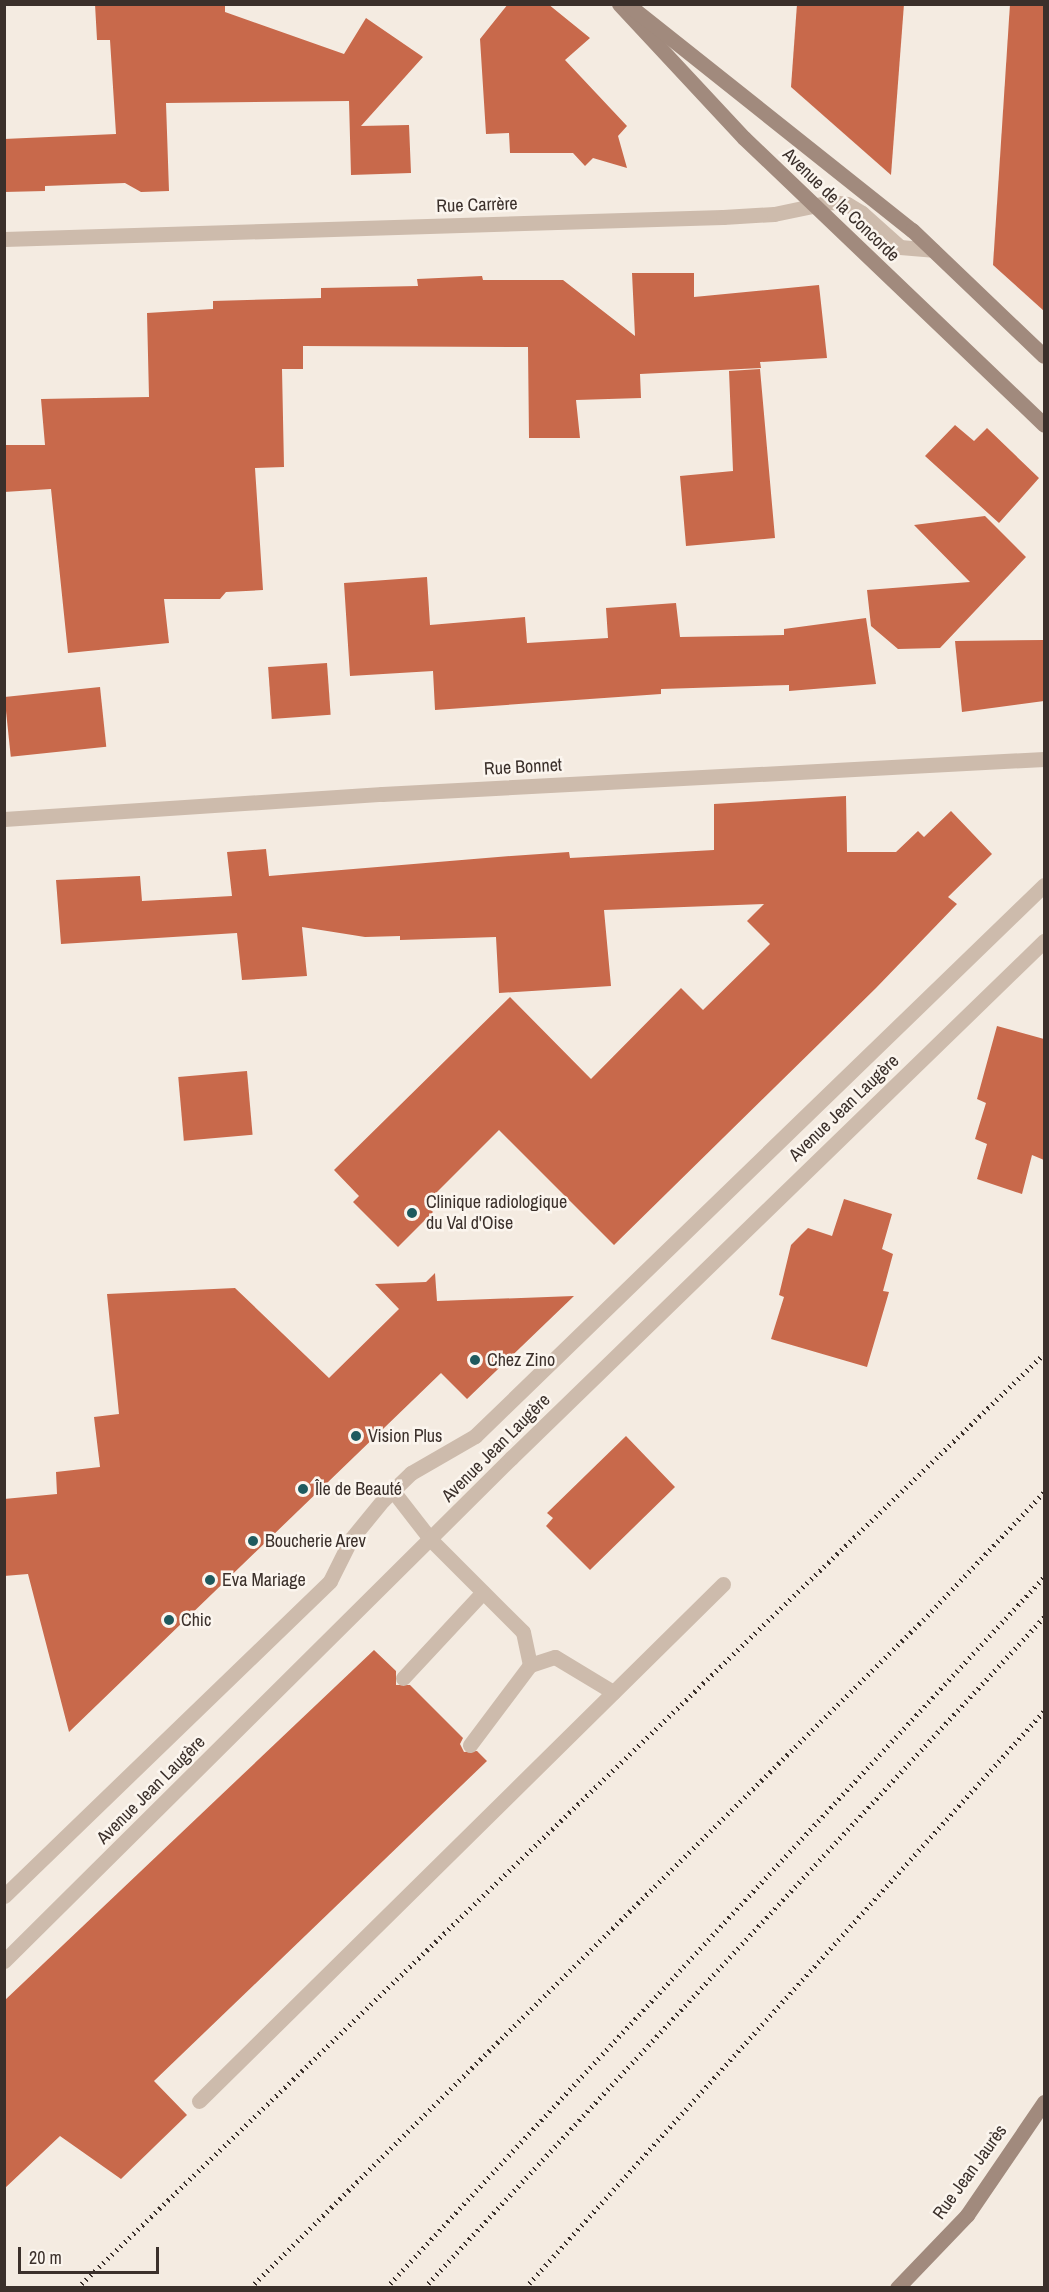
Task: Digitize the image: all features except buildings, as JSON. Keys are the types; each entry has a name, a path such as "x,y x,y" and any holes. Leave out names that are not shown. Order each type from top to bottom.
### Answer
{"main road":[{"name":"Avenue de la Concorde","path":"619,4 811,204 1044,425"},
{"name":"Avenue de la Concorde","path":"628,4 933,250 1044,356"},
{"name":"Rue Jean Jaurès","path":"897,2288 967,2215 1044,2102"}],"street":[{"name":"Rue Carrère","path":"4,239 723,218 774,214 811,204 847,204 900,247 933,250"},
{"name":"Rue Bonnet","path":"4,819 382,794 1044,759"},
{"name":"Avenue Jean Laugère","path":"4,1896 330,1581 351,1539 411,1473 474,1436 1044,885"},
{"name":"Avenue Jean Laugère","path":"4,1961 1044,941"},
{"path":"393,1491 431,1540 523,1632 530,1665"},
{"path":"199,2101 723,1584"},
{"path":"403,1678 483,1592"},
{"path":"470,1745 530,1665 555,1658 613,1692"}],"railway":[{"path":"77,2288 1044,1354"},
{"path":"250,2288 923,1620 1044,1492"},
{"path":"386,2288 1044,1577"},
{"path":"424,2288 1044,1617"},
{"path":"525,2288 1044,1711"}],"place":[{"name":"Clinique radiologique du Val d'Oise","path":"412,1213"},
{"name":"Chez Zino","path":"475,1360"},
{"name":"Vision Plus","path":"356,1436"},
{"name":"Île de Beauté","path":"303,1489"},
{"name":"Boucherie Arev","path":"253,1541"},
{"name":"Eva Mariage","path":"210,1580"},
{"name":"Chic","path":"169,1620"}]}
